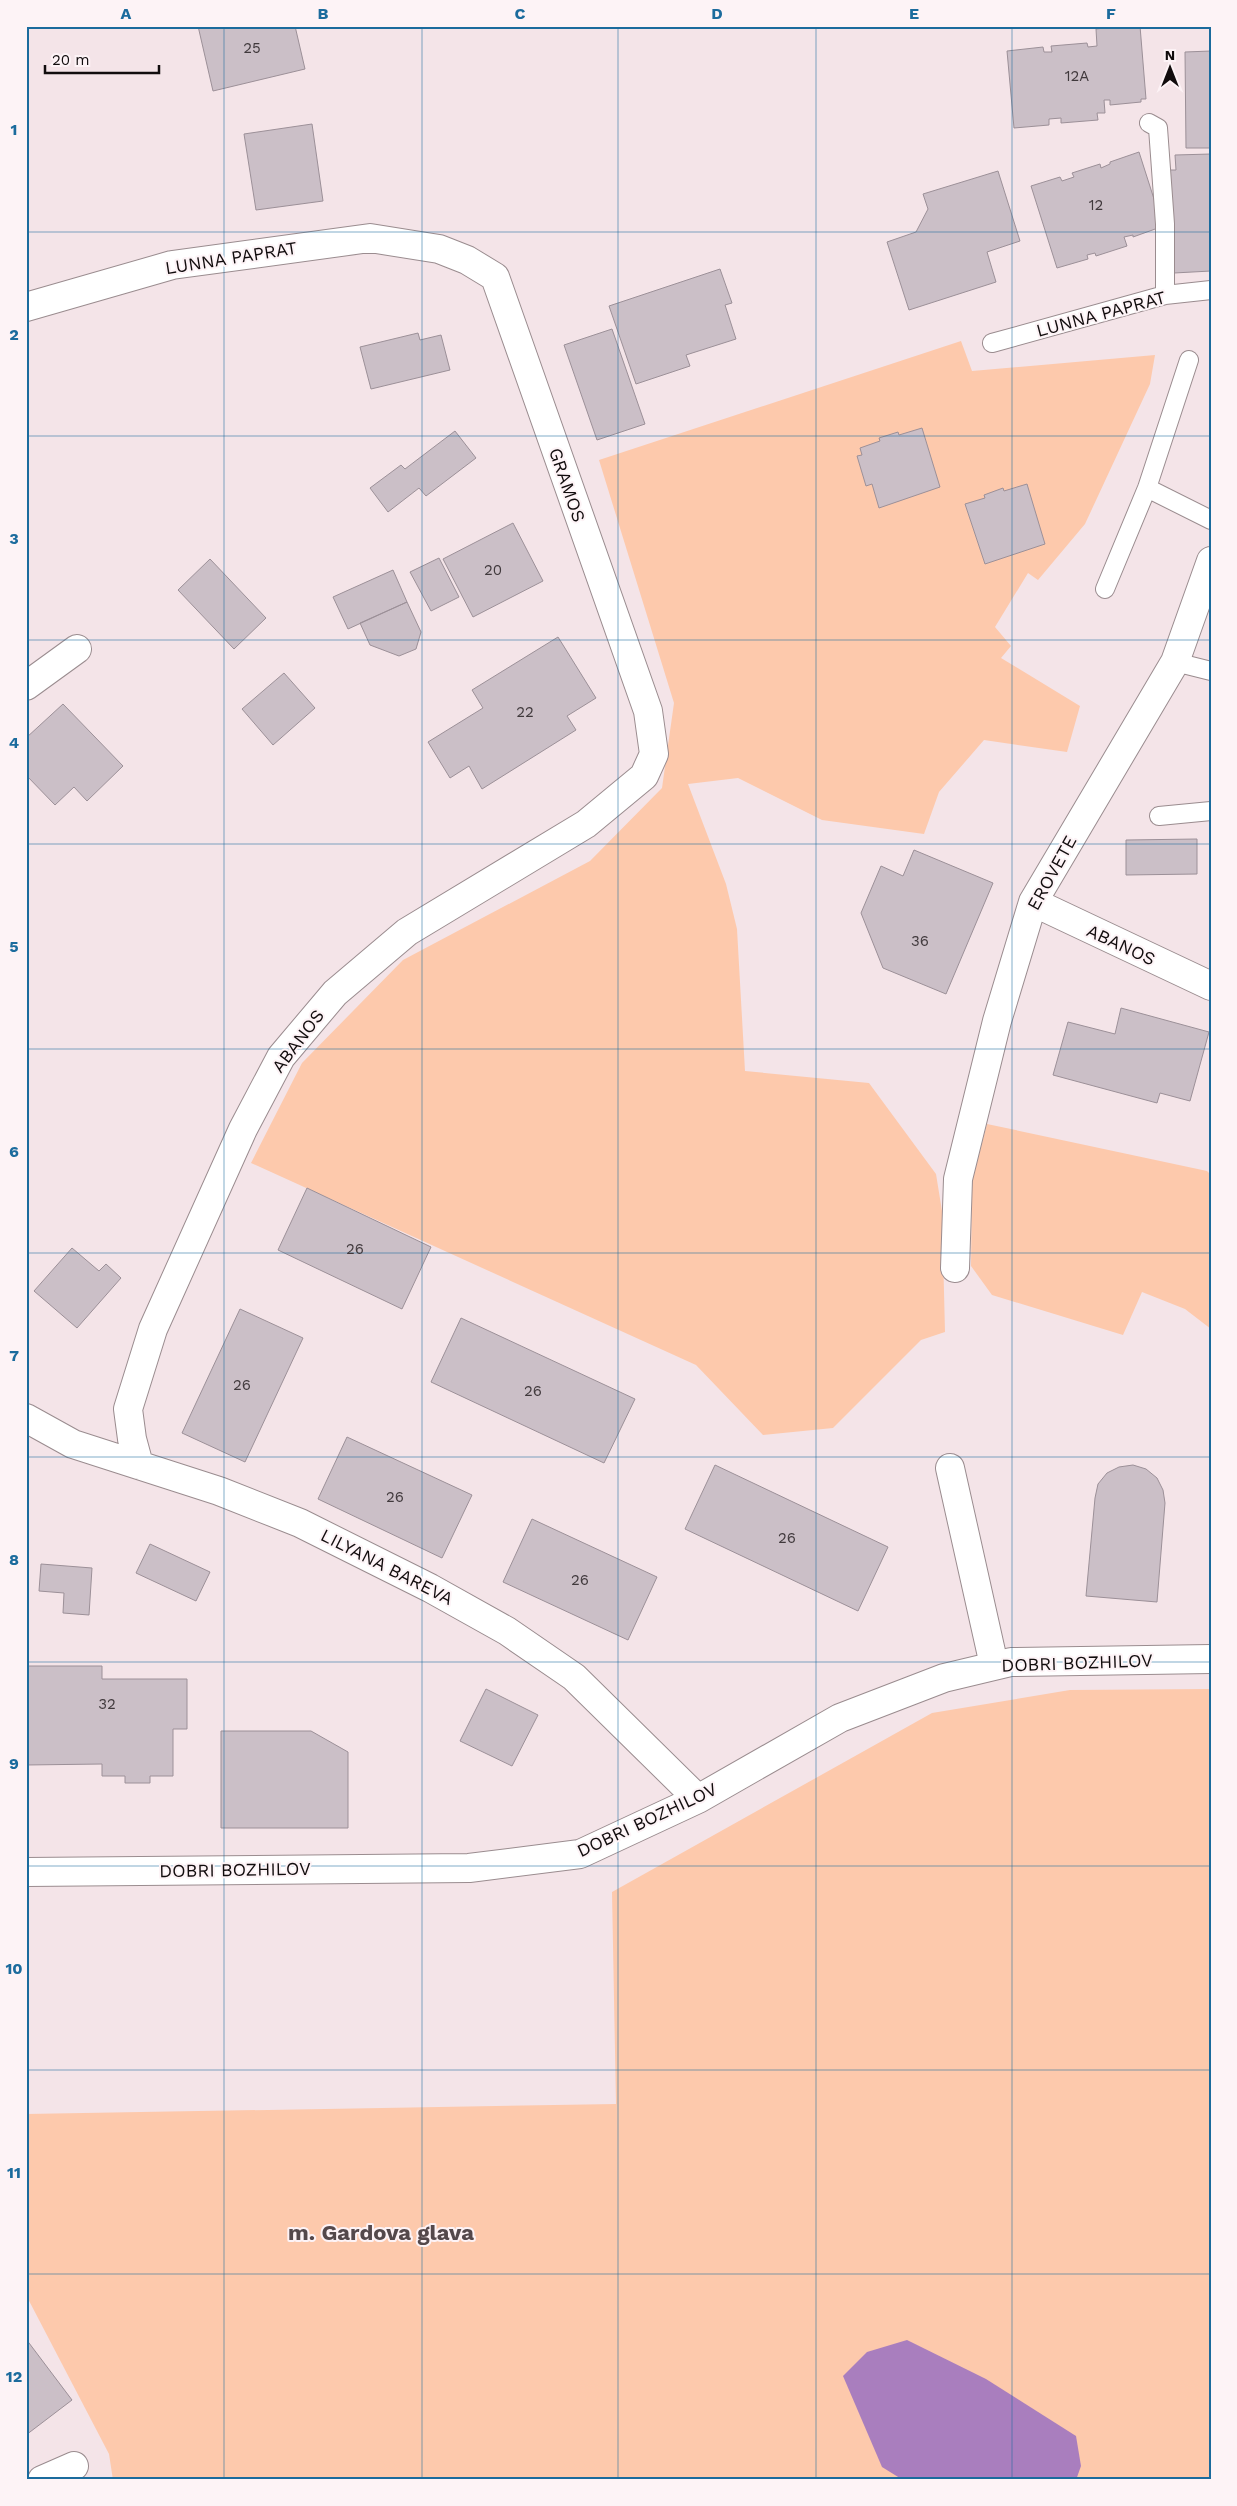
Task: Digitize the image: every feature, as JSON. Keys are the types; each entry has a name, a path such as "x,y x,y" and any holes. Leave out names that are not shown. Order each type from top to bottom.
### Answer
{"street":[{"name":"LUNNA PAPRAT","path":"26,307 172,265 370,238 439,249"},
{"name":"GRAMOS","path":"439,249 467,260 495,277 648,711 654,754"},
{"name":"EROVETE","path":"955,1268 958,1179 997,1021 1033,902 1175,662 1211,562"},
{"path":"26,686 76,648"},
{"name":"ABANOS","path":"139,1465 132,1439 128,1410 153,1329 235,1147 281,1056 335,992 407,932 586,824 644,776 654,754"},
{"name":"ABANOS","path":"1033,902 1211,986"},
{"name":"LILYANA BAREVA","path":"26,1418 73,1444 219,1490 300,1523 430,1588 507,1630 574,1677 698,1799"},
{"path":"950,1468 994,1665"},
{"name":"DOBRI BOZHILOV","path":"26,1872 469,1868 580,1854 698,1799 840,1718 944,1678 1011,1662 1211,1659"},
{"path":"42,2480 74,2466"}],"lane":[{"path":"1149,123 1158,128 1165,224 1165,295"},
{"name":"LUNNA PAPRAT","path":"992,343 1165,295 1211,290"},
{"path":"1105,589 1147,488 1189,360"},
{"path":"1147,488 1211,520"},
{"path":"1175,662 1211,671"},
{"path":"1159,816 1211,811"}],"shaded area":[{"path":"961,341 972,371 1155,355 1150,384 1085,524 1038,580 1028,573 995,627 1011,646 1001,658 1080,706 1067,752 984,740 939,792 924,834 822,820 738,778 688,784 726,884 737,929 745,1071 869,1083 936,1174 942,1211 945,1332 921,1340 833,1428 763,1435 696,1365 251,1163 302,1063 403,960 590,861 662,788 674,703 599,460"},
{"path":"987,1124 1207,1171 1211,1175 1211,1329 1185,1309 1142,1292 1123,1335 992,1295 971,1266 972,1181"},
{"path":"1211,1689 1211,2480 113,2480 109,2454 26,2295 26,2114 616,2104 612,1892 932,1713 1070,1690"},
{"path":"907,2340 986,2379 1076,2436 1081,2466 1076,2480 903,2480 882,2467 843,2376 867,2352"}],"building":[{"path":"198,26 295,26 305,69 213,91"},
{"path":"1140,26 1146,99 1141,99 1141,102 1110,105 1110,100 1104,100 1105,113 1097,113 1098,120 1061,123 1061,118 1049,119 1049,125 1014,128 1007,51 1043,47 1044,52 1052,52 1051,46 1087,43 1088,47 1097,46 1096,29"},
{"path":"1211,51 1211,148 1186,148 1185,52"},
{"path":"312,124 323,201 256,210 244,134"},
{"path":"1139,152 1162,224 1158,228 1133,237 1133,235 1124,237 1127,246 1096,256 1095,253 1087,255 1088,259 1057,268 1031,186 1060,177 1062,181 1074,177 1072,173 1100,164 1101,168 1110,164 1110,162"},
{"path":"1211,154 1211,271 1174,273 1170,170 1176,170 1175,155"},
{"path":"998,171 1020,241 987,252 996,282 909,310 887,242 916,232 928,209 923,194"},
{"path":"720,269 732,303 725,305 736,339 686,355 690,366 636,384 609,306"},
{"path":"612,329 645,424 597,440 564,345"},
{"path":"418,333 420,340 441,335 450,370 371,389 360,347"},
{"path":"922,428 940,487 879,508 872,484 866,486 857,456 862,455 860,448 880,441 879,438 898,432 899,435"},
{"path":"455,431 476,458 426,496 419,488 388,512 370,488 401,465 405,469"},
{"path":"1027,484 1045,544 985,564 965,504 985,498 984,495 1003,488 1004,491"},
{"path":"513,523 543,581 473,617 443,559"},
{"path":"439,558 459,597 431,611 410,572"},
{"path":"210,559 266,618 234,649 178,590"},
{"path":"393,570 407,602 348,629 333,597"},
{"path":"407,602 421,632 416,649 399,656 370,645 360,623"},
{"path":"558,637 596,698 567,716 576,730 482,789 469,766 450,778 428,742 483,708 472,690"},
{"path":"284,673 315,708 273,745 242,709"},
{"path":"63,704 123,766 87,801 74,787 55,805 26,775 26,738"},
{"path":"1197,839 1197,874 1126,875 1126,840"},
{"path":"914,850 993,883 946,994 883,968 861,913 881,866 903,876"},
{"path":"1121,1008 1209,1032 1190,1101 1160,1093 1157,1103 1053,1075 1068,1022 1115,1034"},
{"path":"307,1188 431,1247 402,1309 278,1250"},
{"path":"72,1248 99,1271 106,1264 121,1278 77,1328 34,1291"},
{"path":"240,1309 303,1338 245,1462 182,1433"},
{"path":"461,1318 635,1399 604,1463 431,1382"},
{"path":"347,1437 472,1495 442,1558 318,1499"},
{"path":"715,1465 888,1547 858,1611 685,1529"},
{"path":"1133,1465 1146,1469 1157,1478 1163,1490 1165,1503 1157,1602 1086,1596 1098,1484 1107,1473 1119,1467"},
{"path":"532,1519 657,1577 628,1640 503,1582"},
{"path":"150,1544 210,1572 196,1601 136,1573"},
{"path":"41,1564 92,1568 89,1615 63,1613 64,1593 39,1591"},
{"path":"26,1666 102,1666 102,1679 187,1679 187,1729 173,1729 173,1776 150,1776 150,1783 125,1783 125,1776 102,1776 102,1764 26,1765"},
{"path":"486,1689 538,1715 512,1766 460,1741"},
{"path":"221,1731 311,1731 348,1752 348,1828 221,1828"},
{"path":"26,2339 72,2400 26,2435"}],"district":[{"name":"m. Gardova glava","path":"381,2232"}]}
